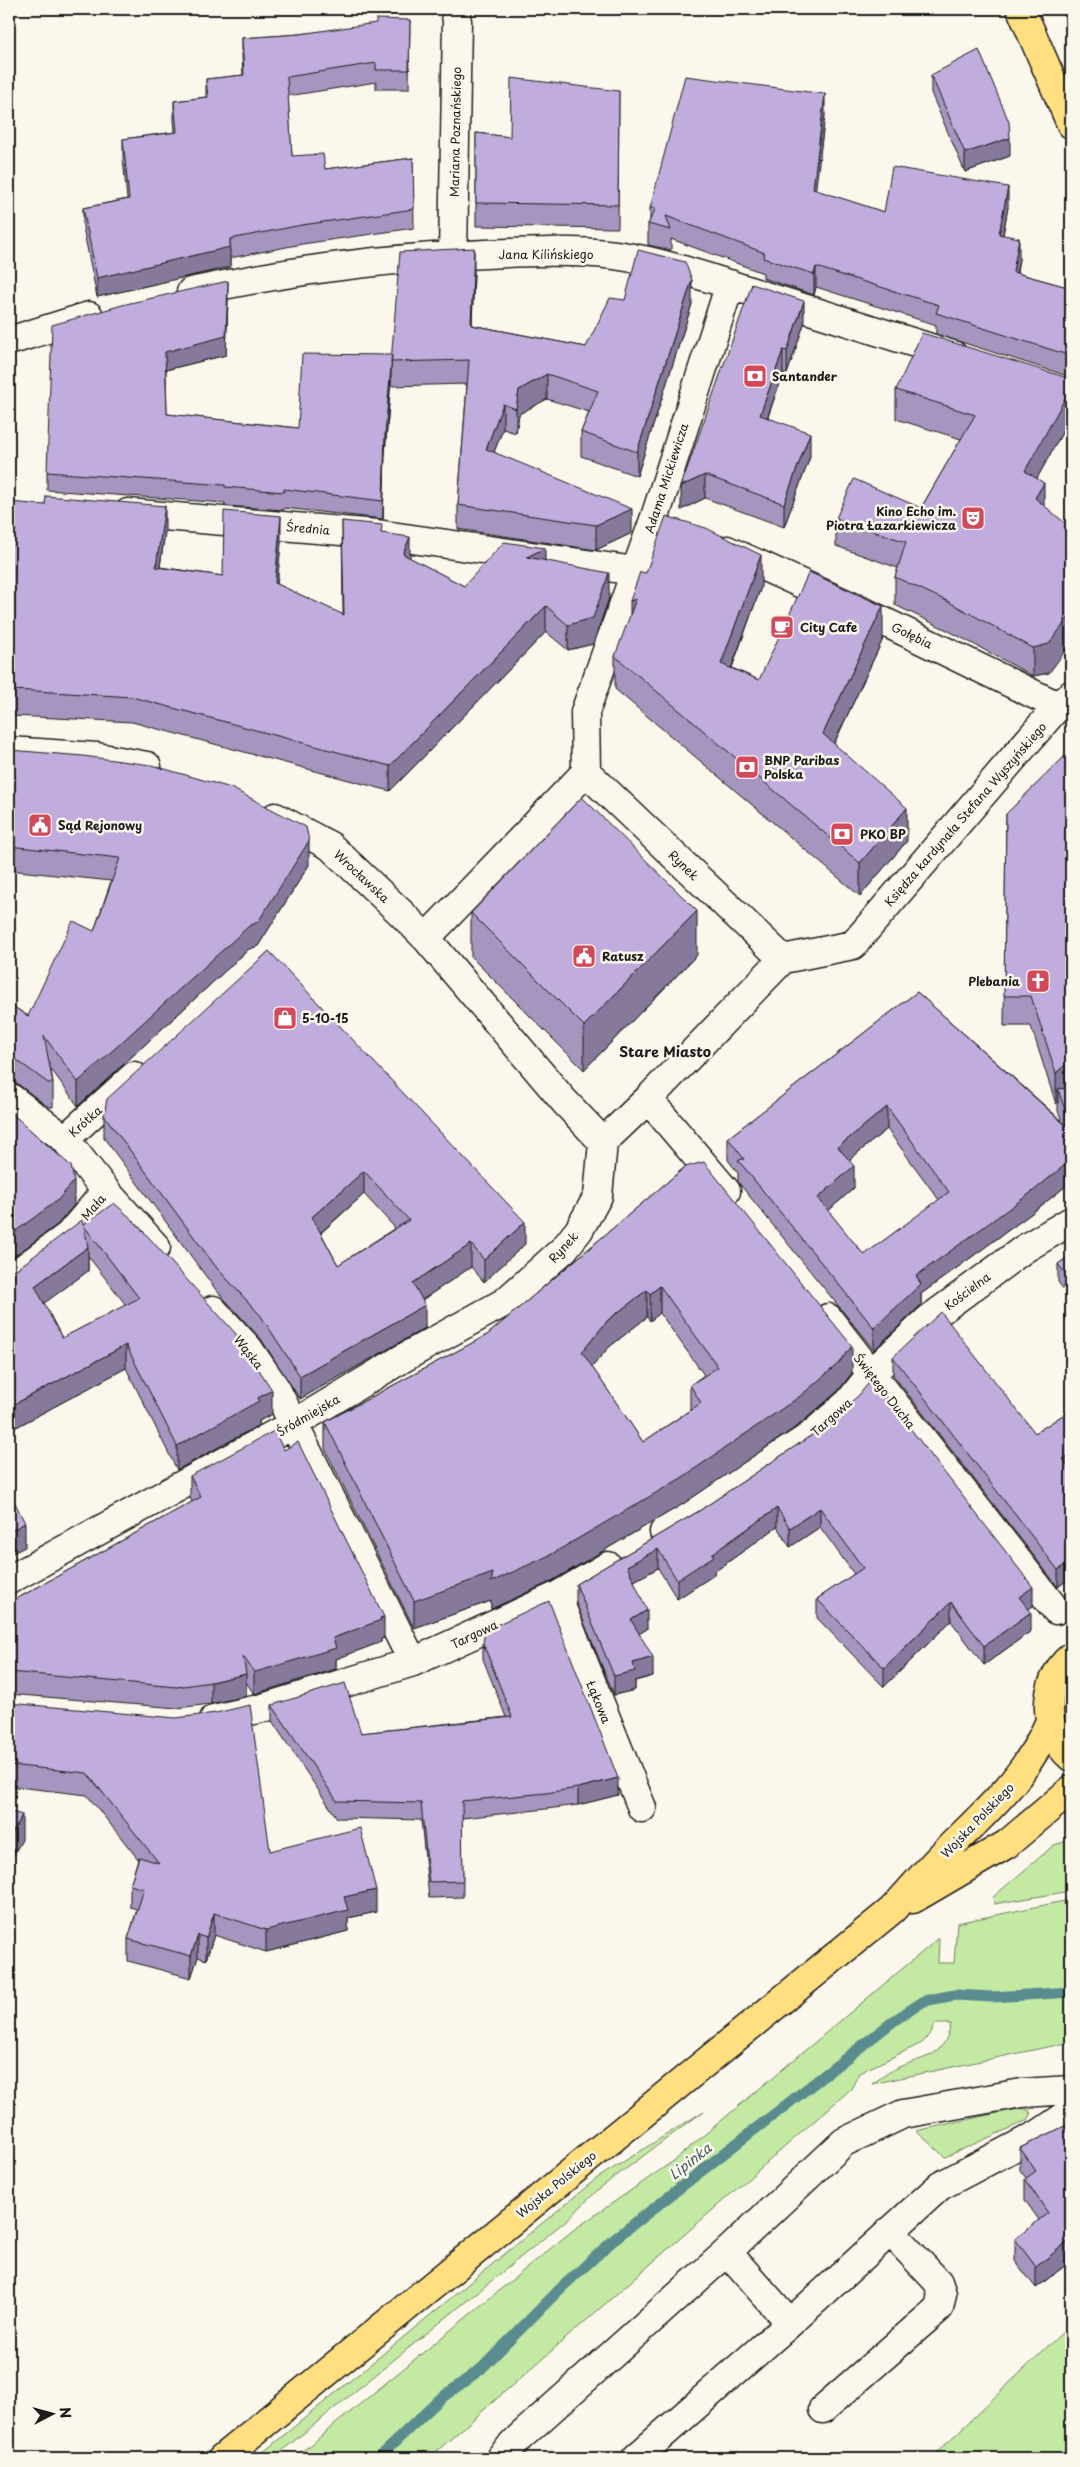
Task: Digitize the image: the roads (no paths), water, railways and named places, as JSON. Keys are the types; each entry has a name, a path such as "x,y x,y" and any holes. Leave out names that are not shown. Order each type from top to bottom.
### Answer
{"main road":[{"path":"1021,9 1071,124"},
{"path":"1071,1658 1065,1663 1054,1680 1049,1700 1050,1721 1056,1738 1071,1757"},
{"name":"Wojska Polskiego","path":"222,2458 892,1910 945,1852 1013,1784 1028,1765 1050,1721"},
{"name":"Wojska Polskiego","path":"892,1910 1007,1844 1071,1790"}],"street":[{"name":"Mariana Poznańskiego","path":"453,255 457,21 455,9"},
{"name":"Jana Kilińskiego","path":"171,296 292,271 386,260 453,255 580,253 615,255 647,261 730,284 976,363"},
{"name":"Adama Mickiewicza","path":"586,772 585,712 655,517 730,284"},
{"path":"9,341 114,310"},
{"name":"Średnia","path":"104,511 377,534 635,571"},
{"name":"Gołębia","path":"655,517 864,612 1065,700"},
{"name":"Księdza kardynała Stefana Wyszyńskiego","path":"783,959 852,945 1065,700"},
{"path":"9,751 97,757 168,770"},
{"path":"586,772 426,938 564,1101 603,1142 648,1099 783,959"},
{"name":"Rynek","path":"586,772 783,959"},
{"name":"Wrocławska","path":"250,804 330,846 426,938"},
{"name":"Krótka","path":"65,1139 152,1060"},
{"path":"9,1097 65,1139 106,1191 173,1266"},
{"path":"648,1099 739,1208"},
{"name":"Rynek","path":"545,1267 564,1249 579,1230 598,1196 603,1142"},
{"name":"Mała","path":"9,1279 69,1235 106,1191"},
{"name":"Kościelna","path":"872,1373 929,1319 1024,1249 1071,1221"},
{"name":"Śródmiejska","path":"9,1580 295,1423 405,1357 505,1302 545,1267"},
{"name":"Wąska","path":"199,1295 248,1348 276,1389 295,1423 413,1662"},
{"name":"Świętego Ducha","path":"812,1298 1056,1610"},
{"name":"Targowa","path":"186,1723 239,1715 413,1662 556,1596 691,1517 809,1437 849,1402 872,1373"},
{"name":"Łąkowa","path":"556,1596 642,1808"},
{"path":"500,2458 520,2437 727,2252 844,2142 904,2114 1022,2093 1071,2090"},
{"path":"636,2458 790,2323 940,2186 1039,2134 1071,2112"},
{"path":"823,2410 939,2308 942,2294 938,2282 890,2230"},
{"path":"727,2252 790,2323"}],"waterway":[{"name":"Lipinka","path":"378,2458 440,2399 481,2369 561,2288 617,2237 895,2020 924,2001 955,1995 993,1997 1071,1992"}],"place":[{"name":"Santander","path":"755,376"},
{"name":"Kino Echo im. Piotra Łazarkiewicza","path":"973,518"},
{"name":"City Cafe","path":"782,627"},
{"name":"BNP Paribas Polska","path":"747,767"},
{"name":"Sąd Rejonowy","path":"40,825"},
{"name":"PKO BP","path":"842,834"},
{"name":"Ratusz","path":"584,956"},
{"name":"Plebania","path":"1038,981"},
{"name":"5-10-15","path":"285,1018"}],"district":[{"name":"Stare Miasto","path":"665,1051"}]}
